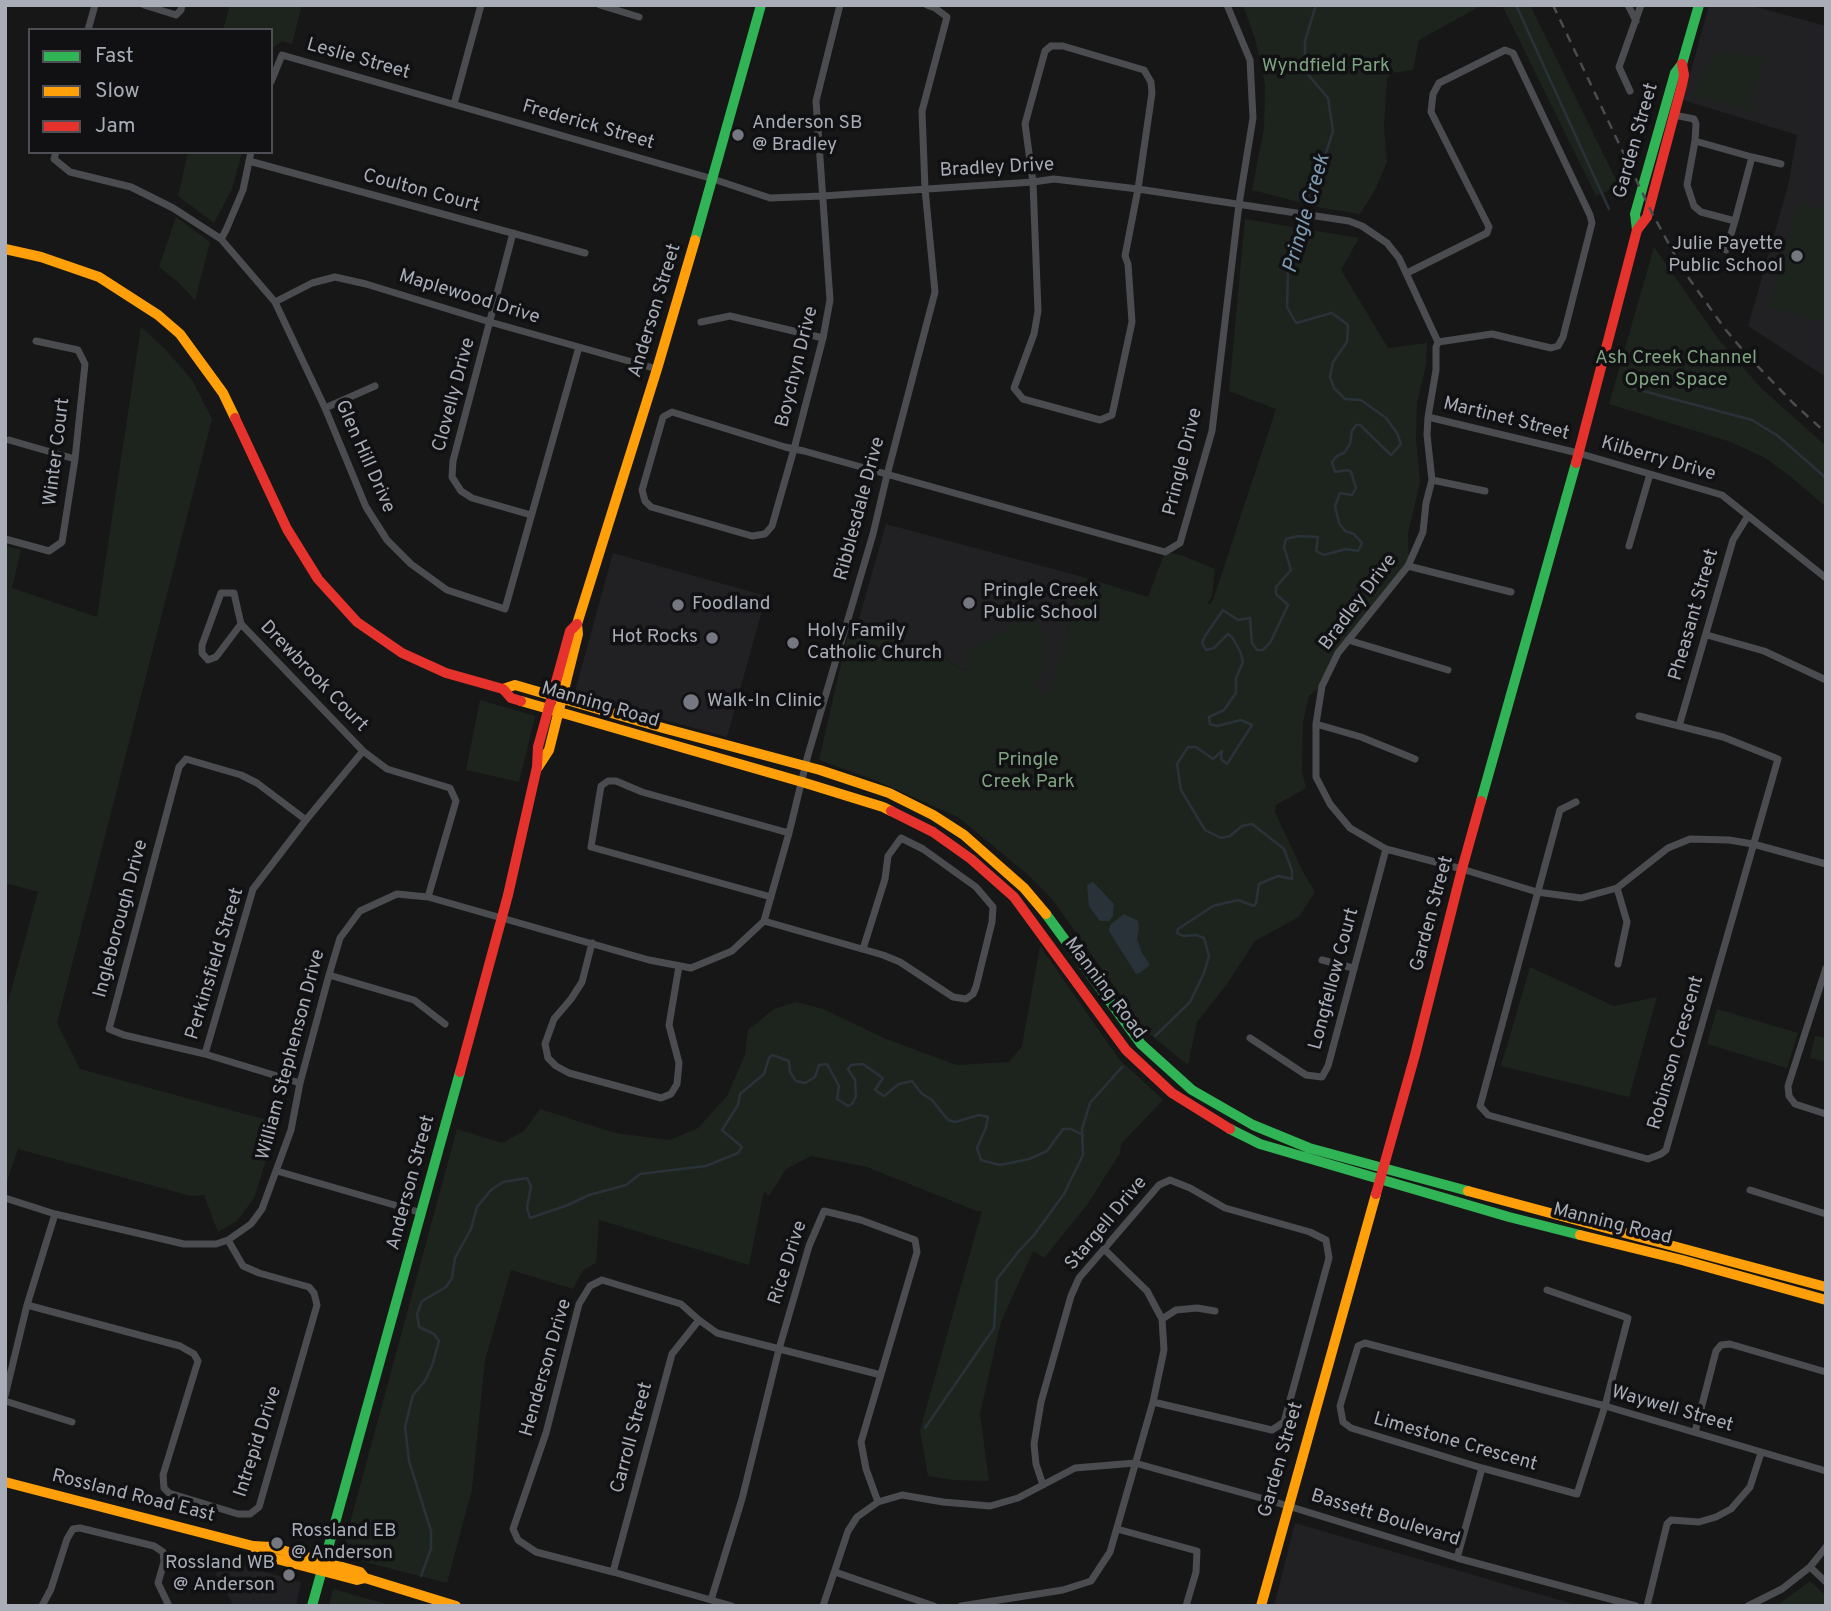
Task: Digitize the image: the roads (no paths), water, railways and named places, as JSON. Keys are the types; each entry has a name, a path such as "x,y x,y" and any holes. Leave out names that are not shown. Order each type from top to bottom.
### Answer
{"main road":[{"name":"Anderson Street","path":"312,1606 508,895 537,767 549,750 553,711 578,634 577,624 657,369 761,5"},
{"name":"Garden Street","path":"1261,1606 1381,1180 1462,869 1596,391 1637,230 1635,214 1675,73 1682,64 1699,5"},
{"name":"Garden Street","path":"1637,230 1647,217 1684,75 1682,64"},
{"path":"1668,98 1670,110 1674,115"},
{"name":"Manning Road","path":"5,249 41,257 99,278 158,315 180,334 223,393 287,529 318,579 356,622 402,653 446,673 503,689 514,685 805,766 889,793 933,815 964,835 1024,888 1057,927 1129,1030 1156,1058 1192,1090 1264,1130 1309,1148 1826,1287"},
{"name":"Manning Road","path":"503,689 510,698 883,807 933,832 971,859 1014,897 1126,1050 1172,1093 1217,1122 1260,1144 1509,1217 1682,1260 1826,1300"},
{"name":"Rossland Road East","path":"5,1482 253,1546 269,1557 323,1566 357,1580 365,1578 456,1606"}],"street":[{"path":"89,28 95,5"},
{"path":"144,5 176,15 183,5"},
{"path":"454,104 481,5"},
{"path":"600,5 639,17"},
{"name":"Boychyn Drive","path":"840,5 816,101 830,300 823,338 794,449 887,475"},
{"name":"Ribblesdale Drive","path":"764,921 805,766 873,534 935,292 925,189 922,111 947,18 927,5"},
{"name":"Pringle Drive","path":"887,475 1165,552 1180,542 1212,430 1239,204 1253,118 1250,60 1227,5"},
{"path":"1628,5 1636,21"},
{"path":"1630,91 1619,67 1641,5"},
{"path":"1051,46 1063,46 1144,70 1152,82 1138,189 1125,256 1128,264 1132,322 1112,415 1100,420 1023,399 1014,388 1034,334 1038,311 1033,183 1025,124 1045,51 1051,46"},
{"path":"1407,273 1487,233 1489,227 1431,112 1433,94 1439,83 1505,50 1513,53 1592,223 1566,324 1558,346 1550,348 1492,334 1438,342"},
{"name":"Leslie Street","path":"273,77 282,55 454,104"},
{"name":"Frederick Street","path":"454,104 713,179"},
{"path":"1674,115 1694,119 1696,124 1687,185 1694,206 1702,212 1735,221"},
{"path":"1695,141 1781,164"},
{"name":"Glen Hill Drive","path":"55,154 54,159 70,172 131,187 173,208 221,239 275,302 325,408 366,507 387,540 411,564 447,590 505,609 579,347"},
{"path":"221,239 243,190 251,154"},
{"path":"1726,250 1752,157"},
{"name":"Coulton Court","path":"249,161 584,253"},
{"name":"Bradley Drive","path":"713,179 770,198 1033,183 1054,179 1349,221 1372,231 1393,250 1407,273 1438,342 1427,435 1432,480 1423,531 1408,566 1338,653 1322,686 1316,724 1316,777 1330,804 1350,828 1386,849 1537,892 1581,898 1617,888 1668,848 1690,839 1753,844 1826,864"},
{"name":"Clovelly Drive","path":"513,233 453,461 453,477 461,491 472,498 531,515"},
{"name":"Maplewood Drive","path":"275,302 312,283 335,277 657,369"},
{"path":"701,322 730,316 823,338"},
{"name":"Winter Court","path":"5,539 49,551 62,542 75,459 85,364 78,350 36,341"},
{"path":"325,408 375,386"},
{"path":"672,412 794,449 772,526 765,534 752,536 651,507 645,501 642,489 663,417 672,412"},
{"name":"Martinet Street","path":"1428,417 1578,453"},
{"path":"9,440 75,459"},
{"name":"Kilberry Drive","path":"1578,453 1722,495 1826,578"},
{"path":"1629,546 1650,474"},
{"path":"1432,480 1485,491"},
{"name":"Pheasant Street","path":"1679,726 1733,540 1748,516"},
{"path":"1408,566 1511,592"},
{"name":"Drewbrook Court","path":"241,624 216,657 208,660 202,653 202,645 221,593 234,593 241,624 362,751 387,769 450,788 456,801 428,897"},
{"path":"1707,635 1764,651 1826,679"},
{"path":"1348,640 1448,670"},
{"path":"1639,716 1723,737 1777,759 1753,844"},
{"path":"1316,724 1361,737 1415,759"},
{"name":"Perkinsfield Street","path":"205,1054 253,889 362,751"},
{"name":"Ingleborough Drive","path":"300,1083 205,1054 124,1035 109,1028 179,768 186,759 241,775 257,783 306,820"},
{"path":"771,897 591,847 601,786 608,780 616,781 642,792 789,833"},
{"path":"1537,892 1560,810 1576,802"},
{"path":"501,917 649,961 691,968 732,951 764,921 883,955 900,962 953,997 966,999 973,994 976,987 992,922 993,907 976,887 923,849 901,838 888,856 885,879 863,949"},
{"name":"Robinson Crescent","path":"1537,892 1480,1106 1488,1115 1648,1159 1666,1150 1753,844"},
{"name":"Longfellow Court","path":"1250,1038 1306,1075 1322,1077 1328,1066 1386,849"},
{"path":"1617,888 1627,922 1618,964"},
{"name":"William Stephenson Drive","path":"228,1240 251,1224 262,1209 291,1129 300,1083 340,938 360,911 397,894 428,897 501,917"},
{"path":"592,943 582,982 554,1019 545,1044 548,1058 569,1073 661,1098 671,1094 677,1084 679,1063 669,1025 678,966"},
{"path":"1322,960 1353,968"},
{"path":"1826,968 1822,995 1788,1086 1795,1104 1826,1114"},
{"path":"328,975 414,1000 445,1024"},
{"path":"277,1171 422,1213"},
{"name":"Stargell Drive","path":"1043,1485 1036,1464 1034,1444 1041,1402 1071,1296 1079,1278 1159,1185 1170,1180 1225,1208 1310,1232 1325,1240 1329,1258 1284,1422 1272,1430 1153,1402"},
{"path":"1751,1190 1826,1214"},
{"path":"5,1198 55,1214 184,1244 215,1244 228,1240"},
{"name":"Rice Drive","path":"711,1600 742,1499 779,1349 809,1247 824,1211 860,1220 915,1240 917,1252 862,1442 866,1469 878,1502"},
{"path":"5,1396 27,1305 55,1214"},
{"name":"Intrepid Drive","path":"27,1305 180,1346 194,1354 198,1361 163,1475 164,1488 169,1493 238,1514 250,1514 259,1507 317,1305 314,1293 309,1287 243,1266 228,1240"},
{"path":"961,1606 1006,1603 1091,1581 1110,1552 1153,1402 1164,1350 1162,1319 1147,1291 1104,1249"},
{"name":"Henderson Drive","path":"732,1606 536,1552 517,1540 513,1529 546,1433 579,1304 590,1286 601,1280 681,1304 718,1333 881,1375"},
{"path":"1548,1290 1628,1318 1605,1406"},
{"path":"1162,1319 1176,1310 1197,1308 1215,1311"},
{"name":"Carroll Street","path":"613,1572 672,1354 699,1320"},
{"name":"Limestone Crescent","path":"1509,1381 1365,1343 1358,1346 1340,1406 1343,1422 1351,1429 1577,1494 1605,1406"},
{"path":"1695,1432 1716,1351 1721,1345 1730,1344 1826,1372"},
{"name":"Waywell Street","path":"1509,1381 1605,1406 1826,1471"},
{"path":"5,1401 72,1422"},
{"path":"1647,1606 1667,1524 1671,1520 1699,1522 1731,1509 1750,1487 1761,1453"},
{"name":"Bassett Boulevard","path":"878,1502 902,1494 943,1502 990,1506 1018,1498 1075,1468 1135,1463 1457,1558 1636,1606"},
{"path":"1457,1558 1482,1468"},
{"path":"824,1606 848,1531 857,1517 878,1502"},
{"path":"42,1606 51,1589 67,1539 73,1529 80,1528 154,1546 163,1552 158,1583 169,1606"},
{"path":"1117,1529 1197,1551 1196,1572 1186,1606"},
{"path":"1748,1606 1782,1590 1810,1567 1826,1547"},
{"path":"1810,1567 1826,1582"},
{"path":"835,1572 929,1605"}],"waterway":[{"name":"Pringle Creek","path":"1155,1036 1190,1002 1209,956 1204,938 1196,935 1183,936 1177,933 1178,929 1213,906 1238,900 1254,906 1259,884 1278,876 1292,879 1284,849 1252,824 1242,826 1230,836 1221,838 1205,830 1181,790 1177,764 1188,747 1196,747 1213,759 1222,751 1221,759 1227,764 1252,725 1241,720 1217,726 1210,724 1209,717 1224,710 1236,693 1236,678 1243,662 1240,651 1228,634 1214,648 1206,650 1202,643 1223,610 1238,620 1250,618 1252,643 1257,650 1263,650 1270,643 1288,605 1276,594 1276,587 1291,570 1284,547 1286,539 1298,536 1318,537 1316,551 1324,555 1346,549 1358,551 1362,543 1339,523 1335,506 1340,493 1352,495 1356,488 1351,472 1335,472 1332,462 1344,453 1350,444 1356,425 1360,425 1391,455 1401,444 1386,418 1361,400 1345,399 1334,388 1330,377 1333,362 1347,342 1348,325 1332,313 1296,323 1287,307 1288,272 1333,131 1328,98 1305,71 1305,41 1316,5"},
{"path":"1516,5 1609,209"},
{"path":"1632,388 1752,420 1778,436 1826,478"},
{"name":"Pringle Creek","path":"421,1576 431,1549 431,1531 409,1461 405,1427 413,1395 425,1381 439,1341 434,1334 419,1327 417,1314 422,1301 446,1287 452,1278 455,1258 471,1229 477,1207 491,1190 503,1182 527,1178 531,1186 527,1208 530,1218 589,1195 626,1185 640,1174 706,1166 738,1153 742,1147 722,1130 738,1105 740,1094 764,1074 772,1055 789,1061 790,1072 796,1081 805,1083 815,1077 819,1065 827,1064 839,1086 837,1099 848,1106 856,1096 855,1080 848,1069 851,1065 863,1064 883,1078 875,1090 884,1096 899,1084 912,1081 948,1120 955,1122 979,1115 988,1117 977,1148 981,1160 1000,1165 1029,1159 1047,1151 1063,1129 1071,1129 1083,1135"},
{"path":"925,1428 994,1328 997,1279 1064,1194 1083,1155 1082,1129 1090,1103 1122,1067"}],"railway":[{"path":"1553,5 1652,213 1683,270 1747,355 1826,433"}],"place":[{"name":"Anderson SB @ Bradley","path":"738,135"},
{"name":"Julie Payette Public School","path":"1797,256"},
{"name":"Pringle Creek Public School","path":"969,603"},
{"name":"Foodland","path":"678,605"},
{"name":"Hot Rocks","path":"712,638"},
{"name":"Holy Family Catholic Church","path":"793,643"},
{"name":"Walk-In Clinic","path":"691,702"},
{"name":"Rossland EB @ Anderson","path":"277,1543"},
{"name":"Rossland WB @ Anderson","path":"289,1575"}],"park label":[{"name":"Wyndfield Park","path":"1326,67"},
{"name":"Ash Creek Channel Open Space","path":"1676,370"},
{"name":"Pringle Creek Park","path":"1028,772"}]}
